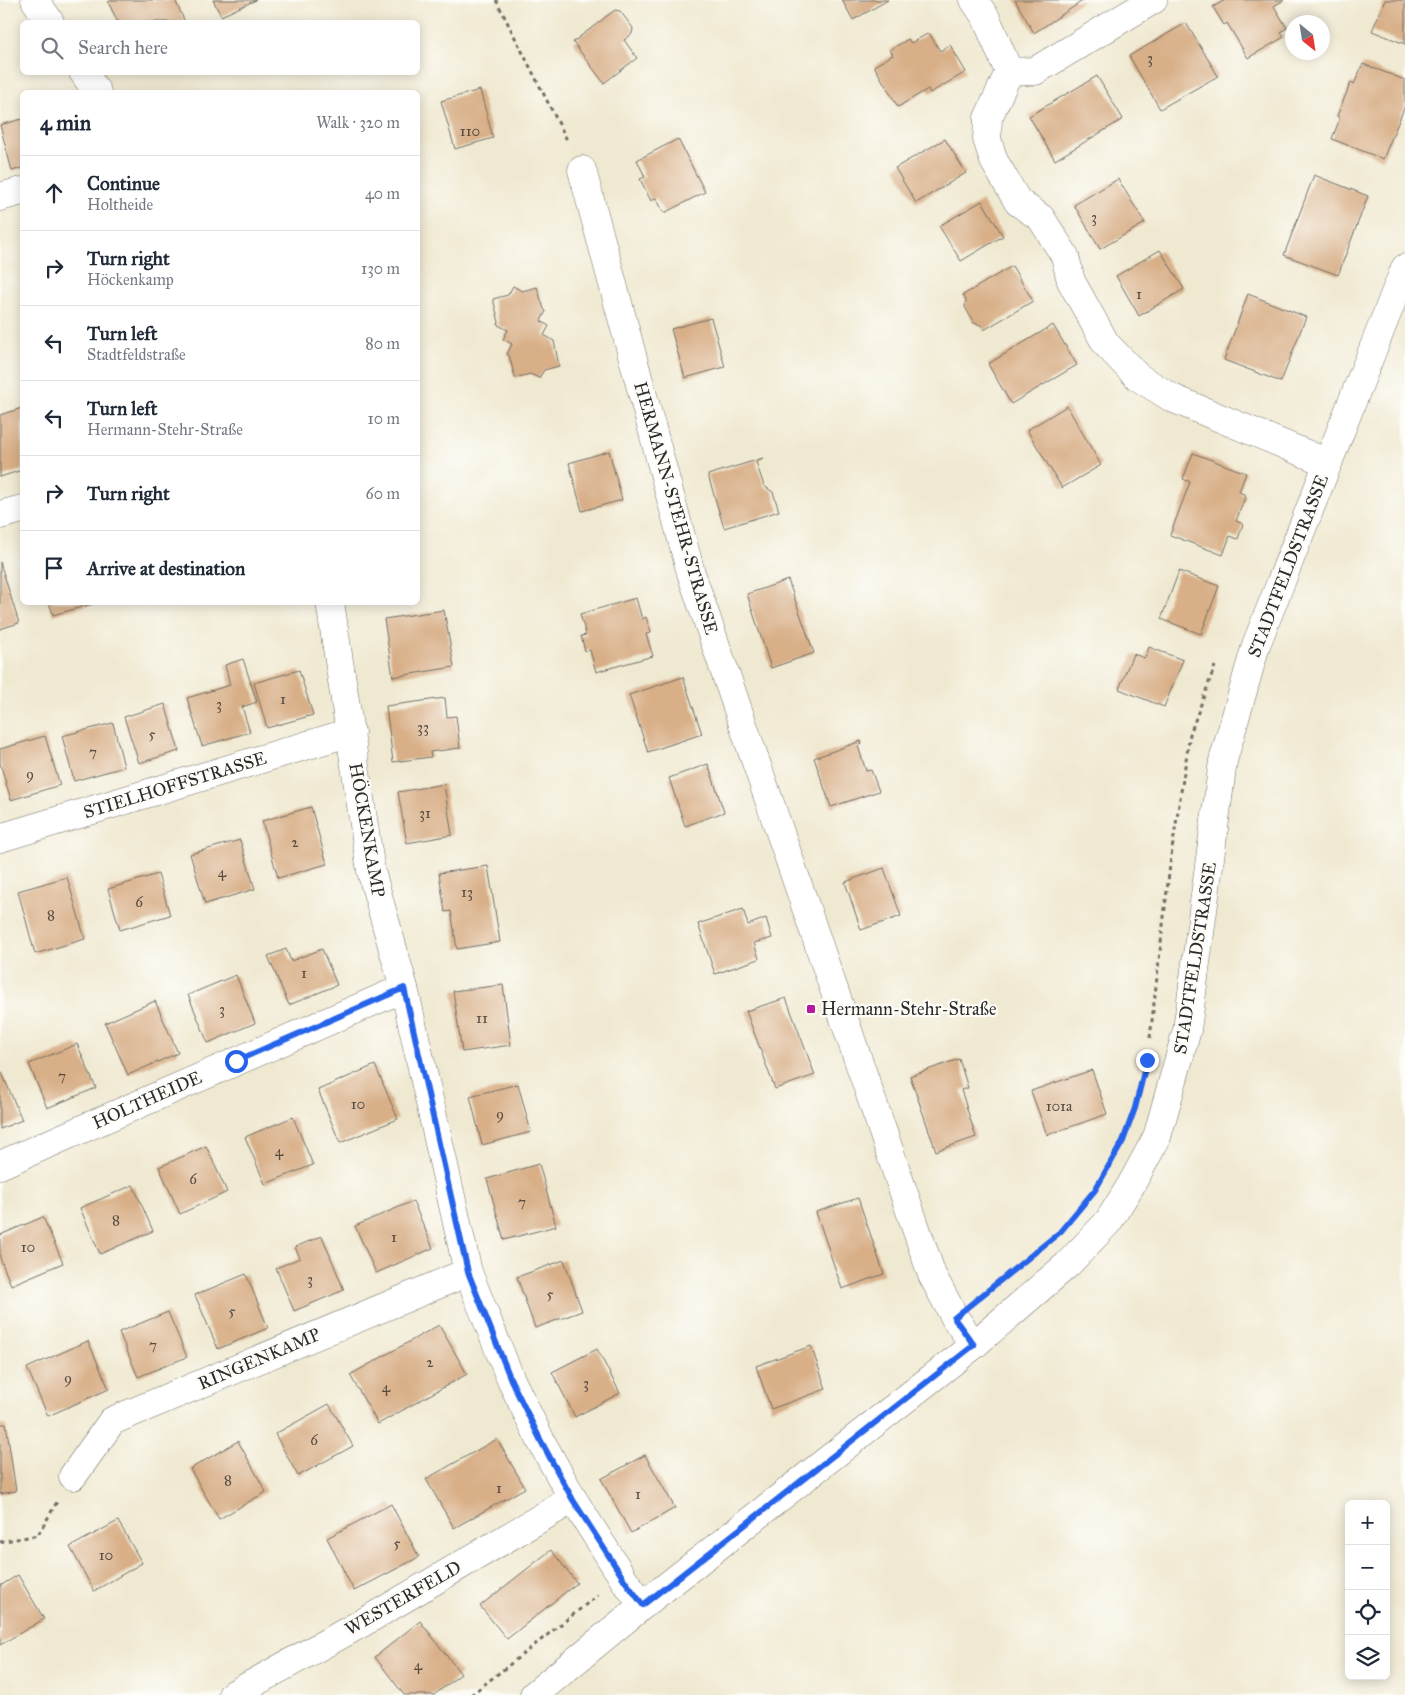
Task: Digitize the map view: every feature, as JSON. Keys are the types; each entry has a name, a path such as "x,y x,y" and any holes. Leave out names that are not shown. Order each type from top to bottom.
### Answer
{"street":[{"path":"35,0 49,20"},
{"path":"974,0 986,18 1009,72 988,118 987,139 994,161 1018,202 1041,218 1065,256 1071,281 1106,344 1138,377 1172,398 1328,463"},
{"path":"1009,72 1035,71 1153,0"},
{"path":"85,75 96,90"},
{"name":"HERMANN-STEHR-STRASSE","path":"582,170 691,573 932,1275 954,1318 974,1345"},
{"path":"0,197 20,192"},
{"name":"STADTFELDSTRASSE","path":"534,1695 643,1605 974,1345 1067,1265 1108,1222 1157,1137 1187,1030 1223,761 1256,645 1405,268"},
{"path":"0,515 20,510"},
{"name":"HÖCKENKAMP","path":"330,605 351,732 370,871 404,988 468,1272 511,1380 573,1500 625,1581 643,1605"},
{"name":"STIELHOFFSTRASSE","path":"0,838 351,732"},
{"name":"HOLTHEIDE","path":"0,1165 404,988"},
{"name":"RINGENKAMP","path":"72,1476 112,1421 468,1272"},
{"name":"WESTERFELD","path":"232,1695 371,1618 573,1500"}],"path":[{"path":"496,0 582,170"},
{"path":"1149,1043 1171,856 1190,734 1217,661"},
{"path":"0,1542 38,1535 72,1476"}],"building":[{"path":"113,0 175,0 184,20 117,20 108,2"},
{"path":"213,0 256,0 221,16"},
{"path":"842,0 888,0 853,20"},
{"path":"1015,0 1084,0 1034,33"},
{"path":"1225,0 1284,0 1274,6 1285,25 1285,29 1281,32 1284,37 1248,58 1227,23 1224,25 1213,7"},
{"path":"1385,0 1405,0 1405,44 1372,31"},
{"path":"615,10 620,11 633,28 632,34 624,40 637,58 604,83 573,42"},
{"path":"1186,23 1218,76 1160,109 1129,56"},
{"path":"929,33 940,51 950,45 966,72 930,93 928,89 898,107 874,66 893,55 890,50 908,39 911,43"},
{"path":"1363,64 1405,80 1405,106 1383,159 1332,139 1340,118 1337,116 1351,82 1354,84"},
{"path":"1097,76 1123,119 1055,160 1029,116"},
{"path":"480,90 493,138 455,149 441,101"},
{"path":"20,120 20,169 12,171 0,125"},
{"path":"678,139 705,192 664,213 656,198 651,201 640,179 645,177 637,160"},
{"path":"945,139 966,173 916,203 895,168"},
{"path":"1314,175 1368,196 1338,275 1284,255"},
{"path":"1118,179 1145,223 1100,249 1074,205"},
{"path":"982,201 1003,236 961,261 939,226"},
{"path":"1160,250 1184,289 1139,316 1116,276"},
{"path":"1012,266 1033,301 984,330 981,325 974,323 965,307 966,300 963,295"},
{"path":"513,286 522,291 537,287 546,311 541,321 549,326 544,335 554,341 559,366 544,370 539,378 530,374 515,378 509,355 507,354 512,344 503,339 508,330 498,325 499,322 493,299 508,295"},
{"path":"1248,294 1306,317 1281,382 1224,360"},
{"path":"711,318 725,367 685,378 671,329"},
{"path":"1053,325 1077,365 1011,404 988,364"},
{"path":"1067,406 1101,465 1062,488 1027,430"},
{"path":"20,409 20,471 0,477 0,415"},
{"path":"609,451 622,500 582,511 569,463"},
{"path":"1193,453 1246,473 1239,492 1246,495 1236,521 1243,524 1238,539 1230,536 1223,555 1170,535 1190,482 1183,479"},
{"path":"763,458 756,462 764,486 773,492 779,511 724,528 708,475"},
{"path":"0,562 19,623 0,629"},
{"path":"1179,571 1219,586 1201,634 1161,619"},
{"path":"788,580 814,653 771,668 747,594"},
{"path":"636,598 642,619 646,617 651,633 646,634 653,656 596,672 590,650 585,651 581,636 586,635 580,614"},
{"path":"50,605 89,605 53,615"},
{"path":"444,610 454,667 393,677 384,619"},
{"path":"1149,647 1183,660 1164,707 1119,689 1133,654 1145,658"},
{"path":"243,659 257,702 242,707 250,732 202,746 187,698 230,685 225,665"},
{"path":"299,670 313,715 267,728 254,683"},
{"path":"683,677 702,734 648,752 629,695"},
{"path":"445,698 447,717 456,716 460,748 430,752 431,757 393,762 386,706"},
{"path":"165,704 179,751 139,763 124,717"},
{"path":"113,723 124,767 74,781 62,736"},
{"path":"45,736 60,785 11,800 0,763 0,749"},
{"path":"861,741 862,744 858,746 866,771 871,770 879,791 831,807 814,758"},
{"path":"708,764 724,812 685,826 669,778"},
{"path":"444,784 452,835 407,843 398,792"},
{"path":"311,807 327,864 278,878 262,821"},
{"path":"240,840 255,889 205,904 190,854"},
{"path":"488,866 500,942 457,949 451,911 445,912 439,873"},
{"path":"884,868 901,916 861,930 845,882"},
{"path":"158,874 170,915 120,930 108,889"},
{"path":"67,877 85,939 35,954 18,891"},
{"path":"743,909 748,925 766,918 772,938 754,943 759,959 715,974 698,924"},
{"path":"286,949 291,961 322,949 337,985 289,1005 268,956"},
{"path":"236,975 255,1023 208,1043 188,995"},
{"path":"503,985 511,1045 462,1052 453,991"},
{"path":"786,998 815,1075 775,1089 746,1011"},
{"path":"155,1001 178,1053 128,1075 105,1023"},
{"path":"77,1044 96,1088 47,1108 29,1064"},
{"path":"959,1059 968,1088 961,1090 976,1137 936,1151 910,1076"},
{"path":"375,1065 398,1119 340,1143 318,1090"},
{"path":"1092,1070 1107,1114 1047,1135 1031,1091"},
{"path":"2,1073 22,1120 0,1129 0,1074"},
{"path":"518,1084 531,1132 482,1145 470,1096"},
{"path":"293,1117 313,1165 265,1184 245,1137"},
{"path":"206,1146 227,1192 180,1214 159,1167"},
{"path":"539,1164 556,1226 504,1240 487,1179"},
{"path":"133,1185 153,1231 100,1254 80,1208"},
{"path":"858,1198 884,1274 842,1289 816,1212"},
{"path":"413,1201 433,1248 376,1273 355,1226"},
{"path":"43,1217 63,1263 11,1285 0,1258 0,1235"},
{"path":"322,1236 344,1290 294,1311 276,1268 300,1258 295,1247"},
{"path":"564,1260 582,1311 535,1328 517,1277"},
{"path":"246,1274 268,1328 218,1349 195,1295"},
{"path":"168,1312 187,1357 138,1377 119,1332"},
{"path":"439,1325 467,1374 378,1424 350,1375"},
{"path":"88,1341 109,1389 48,1416 27,1368"},
{"path":"811,1346 826,1389 771,1409 756,1366"},
{"path":"597,1349 620,1393 575,1417 552,1372"},
{"path":"329,1404 353,1446 298,1476 275,1434"},
{"path":"0,1424 6,1424 16,1491 0,1494"},
{"path":"497,1439 525,1488 454,1528 426,1479"},
{"path":"238,1441 266,1492 219,1519 190,1469"},
{"path":"645,1455 675,1508 631,1533 601,1479"},
{"path":"391,1504 419,1557 354,1591 327,1538"},
{"path":"118,1521 142,1563 94,1591 70,1547"},
{"path":"551,1550 577,1583 507,1639 480,1606"},
{"path":"18,1575 44,1619 0,1645 0,1586"},
{"path":"420,1621 461,1674 434,1695 404,1695 375,1657"}],"place":[{"name":"Hermann-Stehr-Straße","path":"811,1009"}],"route":[{"path":"236,1061 404,988 468,1272 511,1380 542,1443 573,1500 625,1581 643,1605 974,1345 954,1318 1060,1232 1095,1190 1123,1141 1135,1108 1147,1060"}]}
